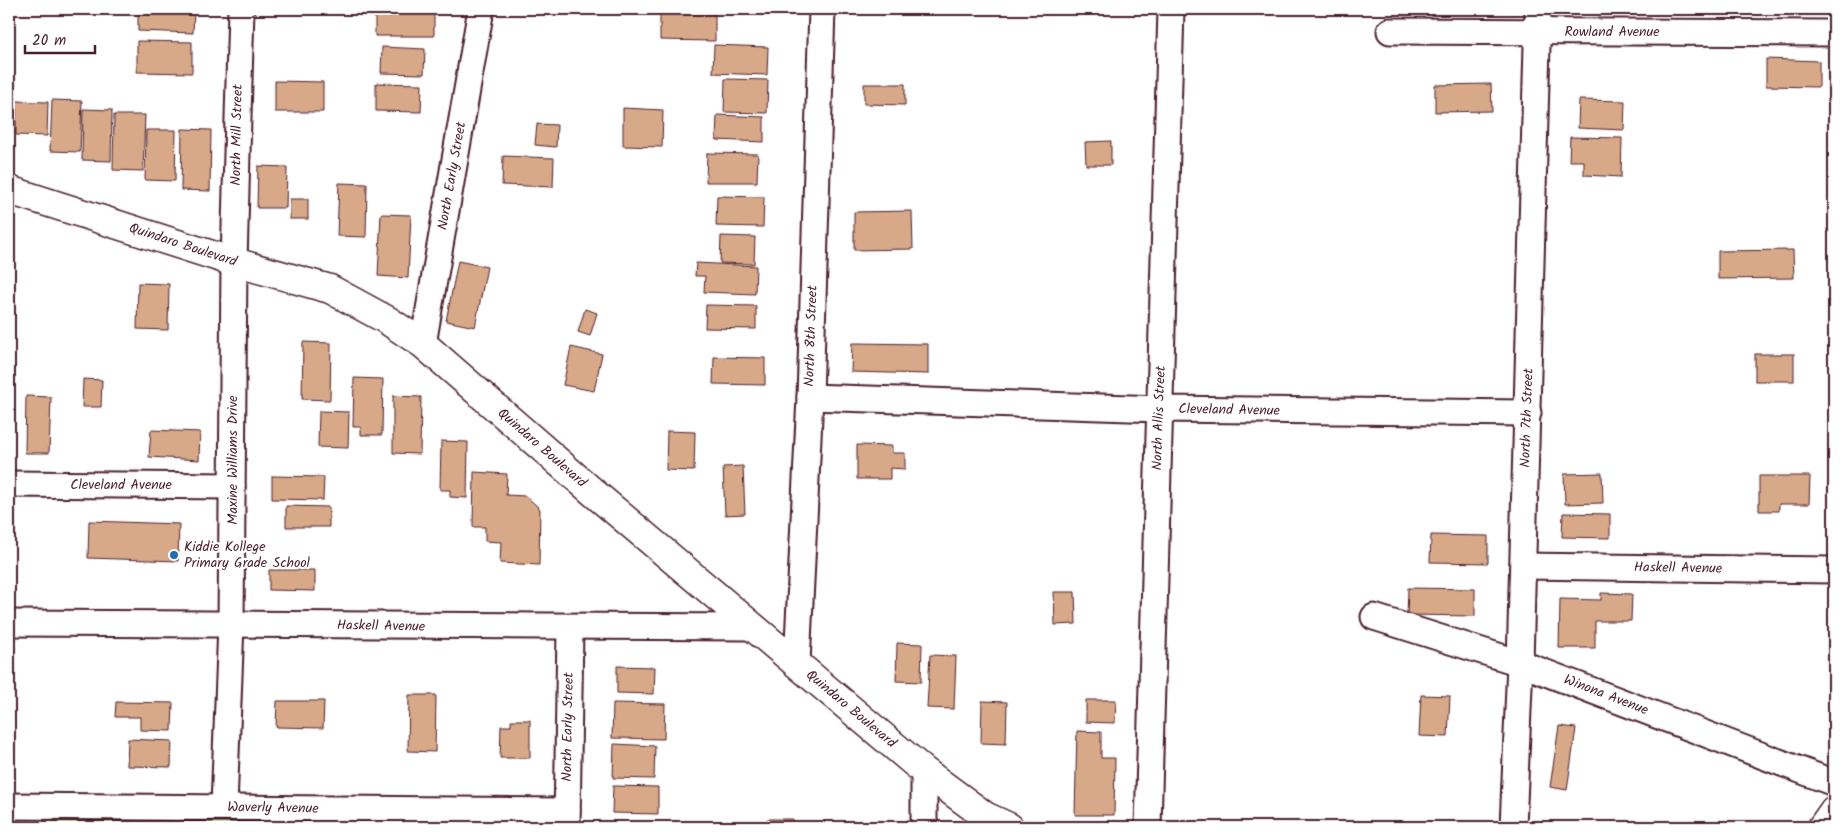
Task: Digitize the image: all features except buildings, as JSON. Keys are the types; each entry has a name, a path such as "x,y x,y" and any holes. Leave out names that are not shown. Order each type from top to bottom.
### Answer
{"main road":[{"name":"Quindaro Boulevard","path":"9,190 234,262 330,290 387,320 423,344 602,499 924,771 986,816 1009,827"},
{"path":"1822,827 1834,810"}],"street":[{"name":"North Mill Street","path":"234,262 241,9"},
{"name":"North Early Street","path":"423,344 481,9"},
{"name":"North 8th Street","path":"797,663 810,397 822,9"},
{"name":"North Allis Street","path":"1148,827 1171,9"},
{"name":"Rowland Avenue","path":"1390,31 1538,20 1834,32"},
{"name":"North 7th Street","path":"1513,827 1528,413 1538,20"},
{"name":"Maxine Williams Drive","path":"224,807 231,624 234,262"},
{"name":"Cleveland Avenue","path":"810,397 1159,409 1528,413"},
{"name":"Cleveland Avenue","path":"9,484 232,486"},
{"name":"Haskell Avenue","path":"1523,566 1834,570"},
{"name":"Winona Avenue","path":"1374,617 1520,663 1834,783"},
{"name":"Haskell Avenue","path":"9,624 231,624 570,628 754,627"},
{"name":"North Early Street","path":"567,819 570,628"},
{"path":"924,771 924,827"},
{"name":"Waverly Avenue","path":"9,806 224,807 567,819"}],"green space":[{"path":"14,816 290,819 290,827 14,827"}],"place":[{"name":"Kiddie Kollege Primary Grade School","path":"174,555"}]}
